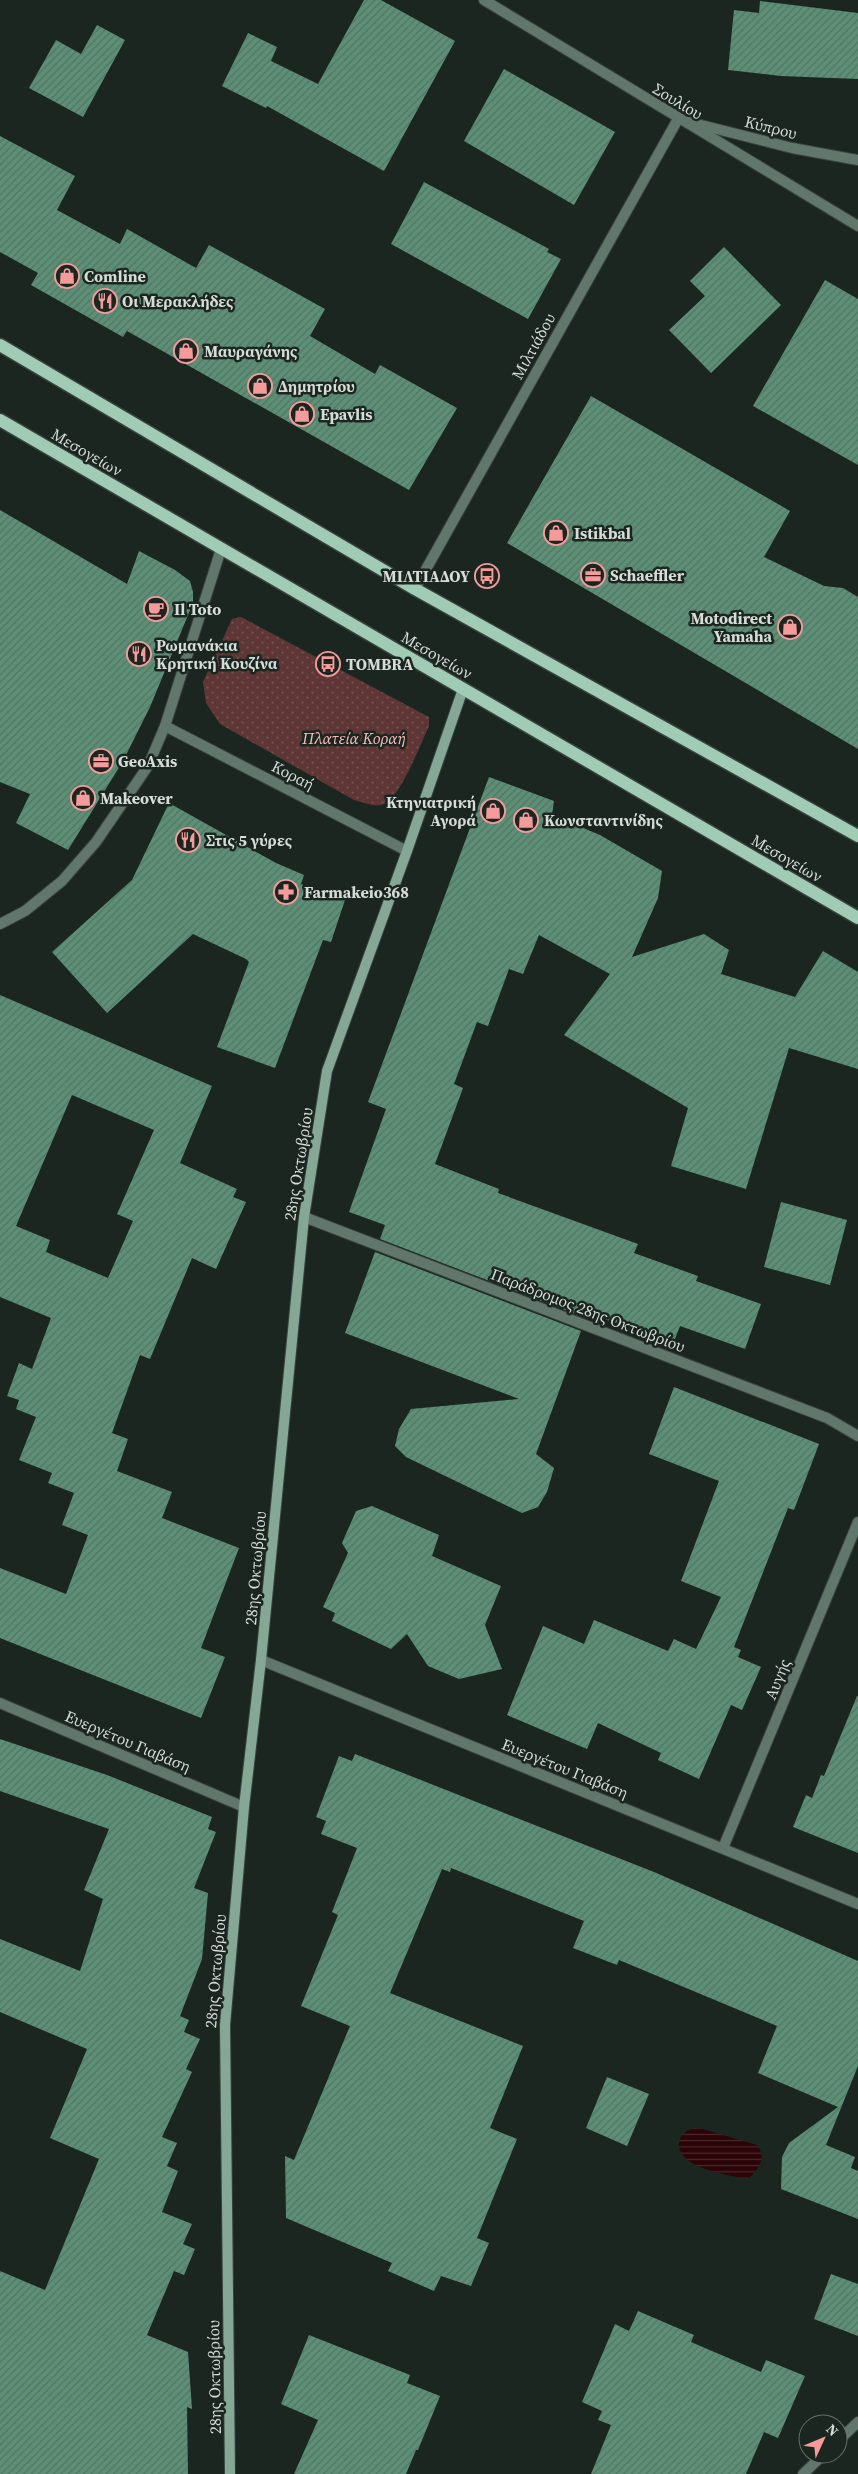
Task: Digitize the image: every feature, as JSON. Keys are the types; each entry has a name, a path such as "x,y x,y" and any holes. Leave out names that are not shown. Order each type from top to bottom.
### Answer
{"main road":[{"path":"0,345 415,588 858,836"},
{"name":"Μεσογείων","path":"0,420 858,918"}],"street":[{"name":"Σουλίου","path":"484,0 678,119 858,226"},
{"name":"Κύπρου","path":"678,119 792,148 858,160"},
{"name":"Μιλτιάδου","path":"415,588 678,119"},
{"path":"0,924 25,911 62,881 96,842 148,766 165,726 221,549"},
{"name":"28ης Οκτωβρίου","path":"230,2474 225,2025 244,1806 261,1660 304,1217 327,1071 407,851 462,689"},
{"name":"Κοραή","path":"165,726 407,851"},
{"name":"Παράδρομος 28ης Οκτωβρίου","path":"304,1217 826,1418 858,1436"},
{"name":"Αυγής","path":"723,1848 858,1522"},
{"name":"Ευεργέτου Γιαβάση","path":"261,1660 858,1904"},
{"name":"Ευεργέτου Γιαβάση","path":"0,1703 244,1806"},
{"path":"848,2431 858,2422"},
{"path":"802,2474 813,2464"}],"green space":[{"name":"Πλατεία Κοραή","path":"241,617 429,717 429,726 415,757 397,792 390,800 384,804 377,805 354,800 220,724 206,703 203,682 232,619"}],"shaded area":[{"path":"696,2127 757,2145 761,2154 758,2167 748,2179 707,2170 688,2160 681,2153 679,2141 684,2133"}],"building":[{"path":"364,0 381,0 455,41 384,171 267,106 266,108 222,86 248,33 277,47 271,61 318,84"},
{"path":"760,1 858,13 858,79 781,76 728,70 734,10 759,13"},
{"path":"97,25 125,40 83,117 29,88 56,40 81,54"},
{"path":"504,69 615,132 574,205 464,141"},
{"path":"0,136 75,176 57,210 120,244 127,229 196,268 209,245 325,309 310,336 375,374 380,365 457,408 409,490 127,331 123,337 31,285 38,273 0,252"},
{"path":"424,182 549,249 547,252 561,259 528,319 391,244"},
{"path":"724,247 781,305 711,373 669,330 705,296 690,281"},
{"path":"825,280 858,299 858,465 753,406"},
{"path":"591,396 790,511 764,557 824,586 843,588 858,597 858,749 507,543"},
{"path":"0,510 127,584 139,551 175,570 190,581 193,592 193,603 150,707 123,761 68,850 16,823 30,794 0,782"},
{"path":"489,777 554,801 552,815 600,835 662,871 658,898 632,957 704,934 729,950 721,974 795,997 823,951 858,972 858,1069 789,1048 746,1189 671,1166 688,1108 564,1035 610,974 539,935 523,974 509,969 488,1026 477,1022 454,1084 463,1088 435,1164 499,1189 498,1193 638,1244 634,1253 698,1276 696,1281 761,1304 745,1349 680,1326 673,1344 588,1313 586,1318 380,1239 385,1225 349,1212 386,1109 368,1102"},
{"path":"169,803 276,863 304,875 301,884 345,900 331,942 323,940 275,1068 217,1047 249,962 246,959 193,934 107,1013 52,952 132,880"},
{"path":"0,995 212,1086 180,1163 237,1189 233,1197 246,1202 216,1269 192,1258 150,1359 140,1355 112,1433 128,1439 117,1471 172,1492 162,1518 239,1548 201,1648 225,1657 201,1718 0,1638 0,1568 66,1594 88,1535 62,1525 74,1493 48,1483 52,1473 19,1460 36,1417 16,1409 19,1400 7,1396 19,1363 32,1369 51,1318 0,1297","holes":["72,1095 154,1130 117,1214 133,1221 108,1278 46,1252 50,1240 16,1226"]},
{"path":"781,1202 847,1220 830,1285 764,1267"},
{"path":"375,1252 581,1331 536,1454 554,1468 547,1492 538,1507 522,1513 406,1457 395,1446 399,1429 411,1409 519,1399 345,1333"},
{"path":"674,1387 819,1444 794,1510 788,1508 734,1647 741,1650 738,1657 761,1667 742,1710 731,1705 699,1779 658,1760 661,1753 598,1723 587,1749 507,1715 543,1626 584,1644 594,1620 668,1651 674,1639 696,1649 721,1597 681,1581 719,1481 649,1454"},
{"path":"372,1506 439,1535 432,1556 501,1586 485,1625 502,1669 459,1679 428,1666 407,1634 391,1649 332,1621 335,1613 323,1607 348,1553 342,1543 356,1511"},
{"path":"857,1696 858,1853 793,1827 806,1795 812,1798 821,1775 824,1776"},
{"path":"0,1739 107,1775 212,1817 208,1829 216,1832 194,1888 208,1893 202,1959 180,2016 189,2020 184,2032 200,2039 186,2069 192,2072 162,2137 177,2143 167,2166 178,2171 162,2212 192,2224 183,2244 195,2249 184,2275 174,2271 147,2335 188,2352 192,2409 187,2407 188,2474 0,2474 0,2271 45,2290 99,2159 50,2138 87,2049 0,2012 0,1939 80,1971 103,1899 84,1890 109,1829 0,1791"},
{"path":"355,1754 654,1872 858,1961 858,2066 826,2145 855,2157 851,2168 858,2171 858,2219 781,2189 782,2157 789,2143 838,2107 758,2073 777,2026 619,1960 617,1965 573,1948 584,1921 451,1868 450,1872 442,1869 390,1993 523,2046 490,2128 517,2139 477,2238 489,2243 471,2286 441,2276 434,2291 388,2271 392,2263 286,2218 285,2156 294,2160 350,2026 301,2006 338,1915 332,1912 357,1848 321,1834 326,1821 316,1817 339,1756 352,1761"},
{"path":"607,2077 649,2094 627,2146 586,2128"},
{"path":"831,2274 858,2284 858,2336 814,2319"},
{"path":"638,2311 694,2335 691,2342 761,2372 766,2360 805,2376 778,2438 764,2432 746,2474 591,2474 611,2425 598,2420 602,2411 582,2402 615,2324 629,2331"},
{"path":"309,2335 410,2375 407,2383 440,2396 406,2474 294,2474 318,2420 281,2404"}],"place":[{"name":"Comline","path":"67,276"},
{"name":"Οι Μερακλήδες","path":"105,301"},
{"name":"Μαυραγάνης","path":"186,351"},
{"name":"Δημητρίου","path":"260,386"},
{"name":"Epavlis","path":"302,414"},
{"name":"Istikbal","path":"556,533"},
{"name":"Schaeffler","path":"593,575"},
{"name":"ΜΙΛΤΙΑΔΟΥ","path":"487,576"},
{"name":"Il Toto","path":"156,609"},
{"name":"Motodirect Yamaha","path":"790,627"},
{"name":"Ρωμανάκια Κρητική Κουζίνα","path":"139,654"},
{"name":"TOMBRA","path":"328,664"},
{"name":"GeoAxis","path":"101,761"},
{"name":"Makeover","path":"83,798"},
{"name":"Κτηνιατρική Αγορά","path":"493,811"},
{"name":"Κωνσταντινίδης","path":"526,820"},
{"name":"Στις 5 γύρες","path":"188,840"},
{"name":"Farmakeio368","path":"286,892"}]}
